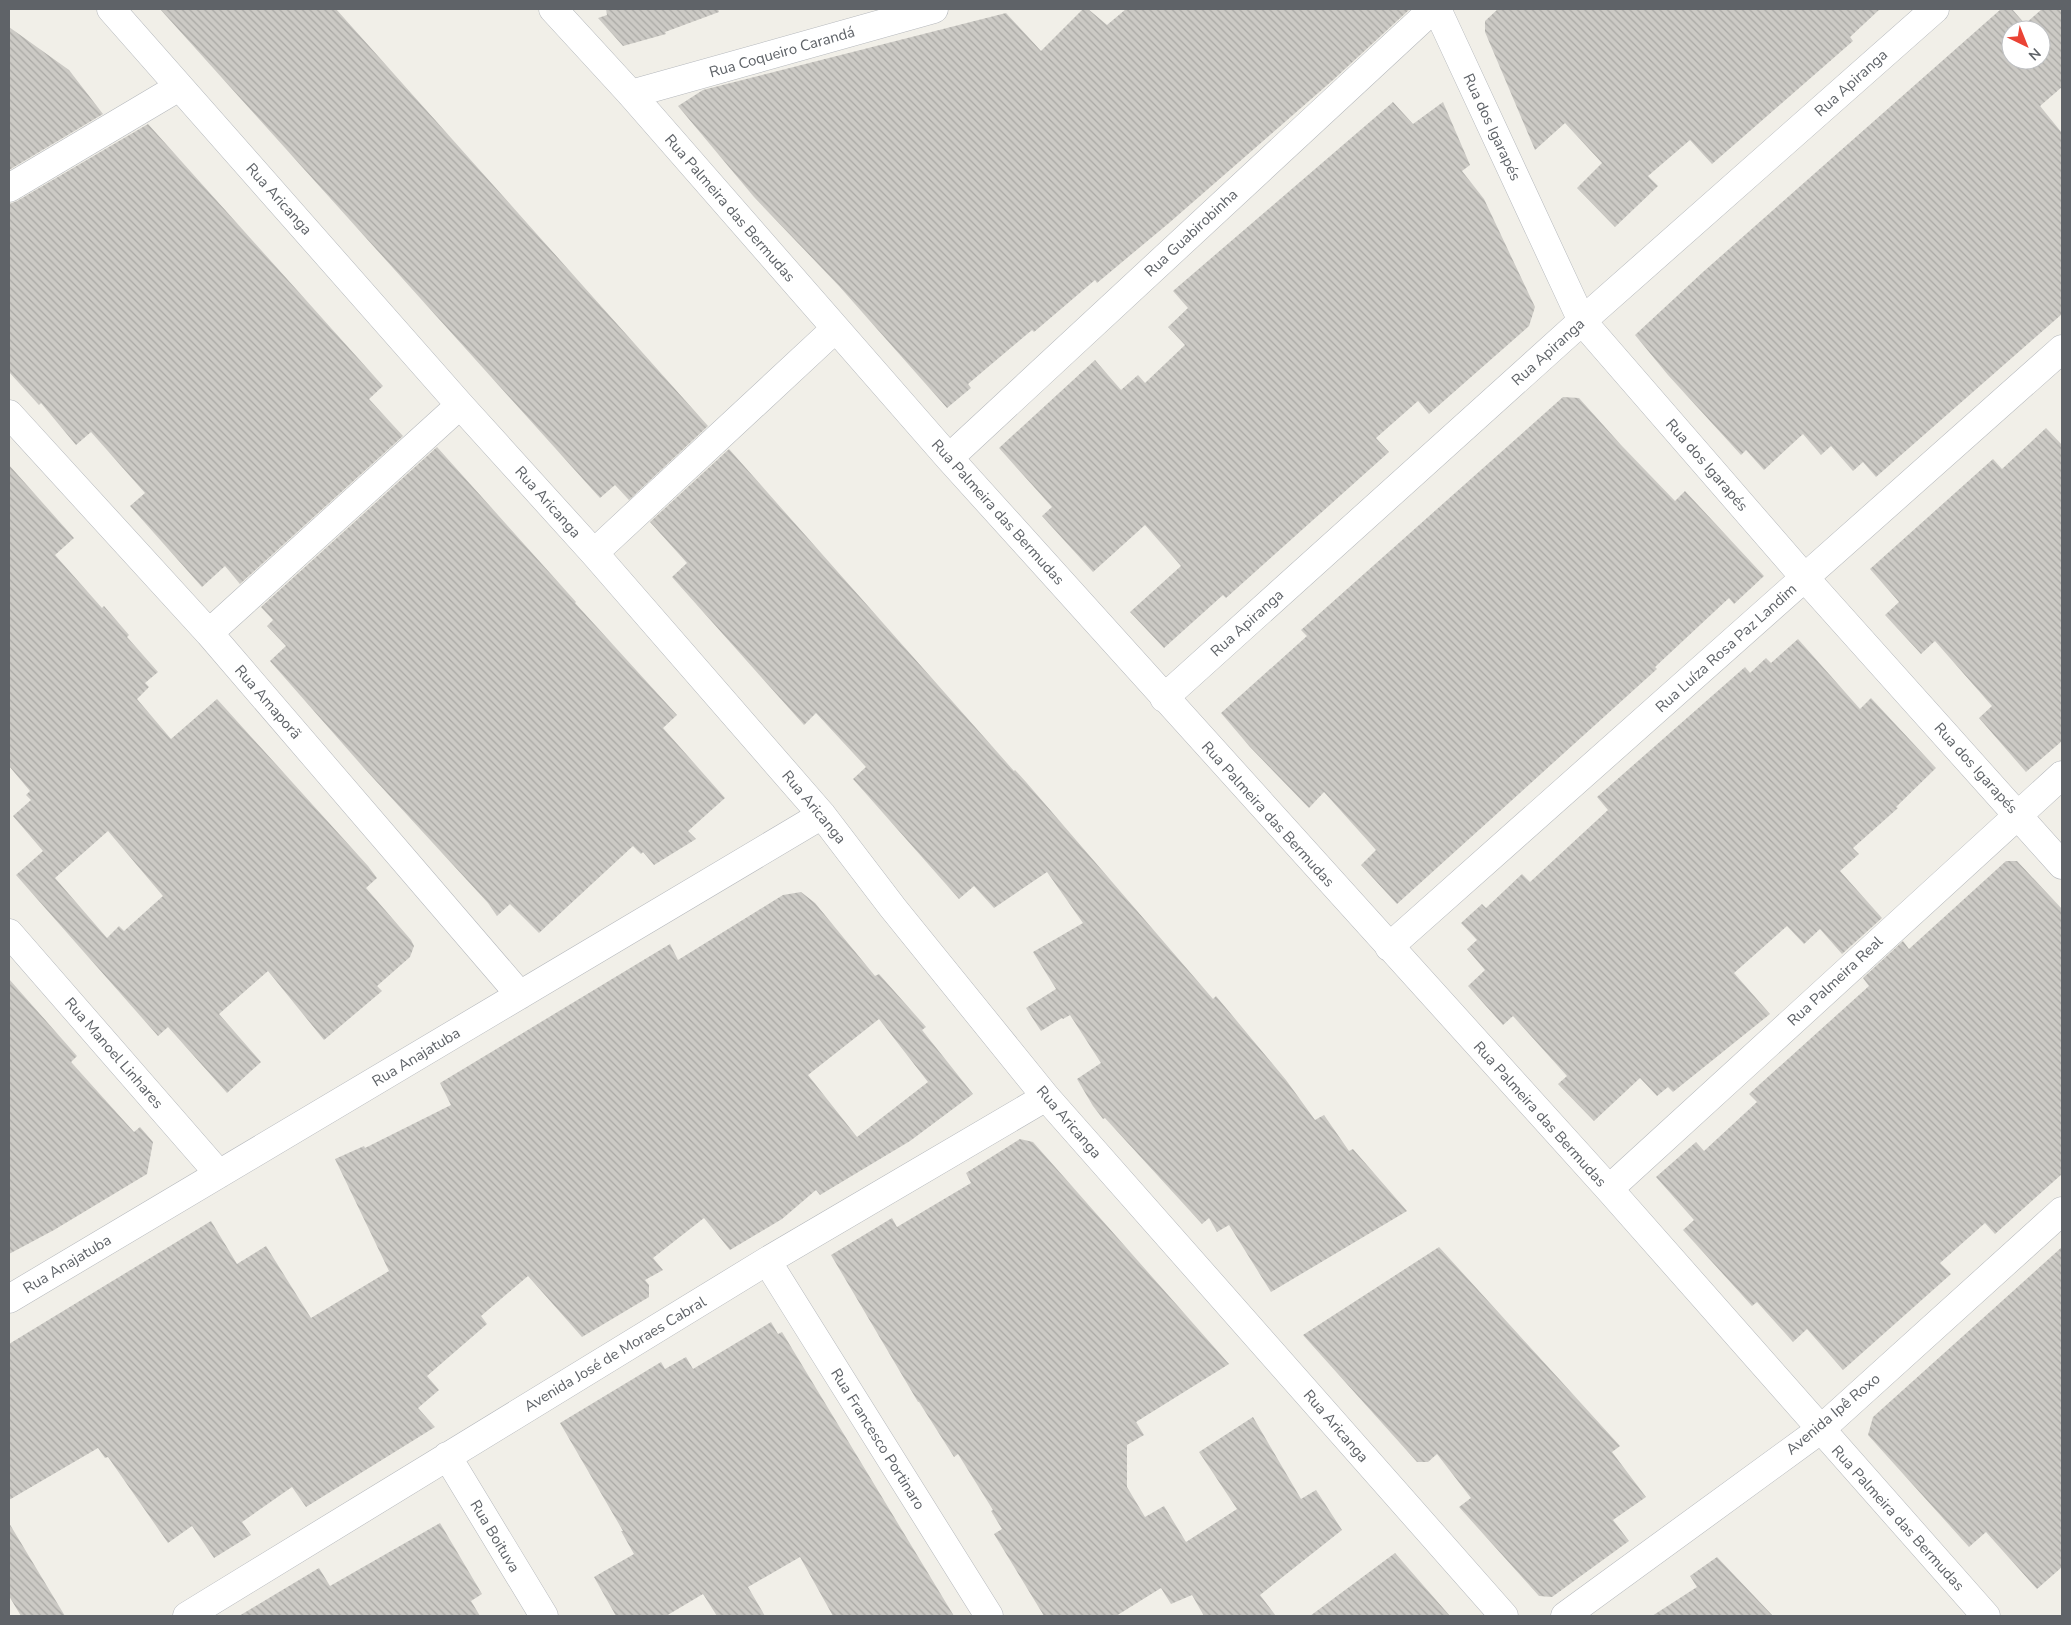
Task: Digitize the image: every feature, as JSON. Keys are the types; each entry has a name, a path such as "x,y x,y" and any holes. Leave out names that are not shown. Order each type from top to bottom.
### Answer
{"street":[{"name":"Rua Aricanga","path":"111,9 460,405 594,553 822,815 892,908 1046,1096 1504,1616"},
{"name":"Rua Palmeira das Bermudas","path":"553,9 631,94 948,458 1609,1189 1986,1616"},
{"name":"Rua Coqueiro Carandá","path":"631,94 934,9"},
{"name":"Rua Guabirobinha","path":"948,458 1433,9"},
{"name":"Rua dos Igarapés","path":"1437,9 1582,321 1805,578 2062,865"},
{"name":"Rua Apiranga","path":"1164,698 1582,321 1935,9"},
{"path":"9,188 179,86"},
{"path":"594,553 835,329"},
{"name":"Rua Luíza Rosa Paz Landim","path":"1389,947 2062,349"},
{"path":"209,633 460,405"},
{"name":"Rua Amaporã","path":"9,414 209,633 520,995"},
{"name":"Rua Palmeira Real","path":"1609,1189 2062,775"},
{"name":"Rua Anajatuba","path":"9,1299 822,815"},
{"name":"Rua Manoel Linhares","path":"9,933 219,1174"},
{"name":"Avenida José de Moraes Cabral","path":"187,1616 767,1262 1046,1096"},
{"name":"Avenida Ipê Roxo","path":"1565,1616 1820,1430 2062,1211"},
{"name":"Rua Francesco Portinaro","path":"767,1262 989,1616"},
{"name":"Rua Boituva","path":"447,1456 544,1616"}],"building":[{"path":"160,9 336,9 708,426 629,500 615,485 600,498"},
{"path":"606,9 718,9 719,12 665,32 666,34 623,46 598,18 607,15"},
{"path":"1083,9 1088,9 1107,25 1126,9 1410,9 1333,80 1169,223 1097,283 1095,280 1034,332 1032,330 968,384 971,388 947,408 839,286 754,197 678,106 703,90 1006,13 1041,51"},
{"path":"1498,9 1880,9 1850,37 1853,41 1712,164 1690,140 1648,176 1658,186 1615,227 1577,188 1602,163 1565,123 1535,150 1485,32 1485,21"},
{"path":"2001,9 2012,9 2022,20 2001,20 2001,70 2051,70 2051,20 2030,20 2042,9 2062,9 2062,87 2040,106 2062,133 2062,314 1876,477 1863,462 1853,471 1831,446 1821,455 1803,434 1764,470 1746,450 1741,455 1668,375 1635,335 1703,272"},
{"path":"9,27 69,70 103,114 9,170"},
{"path":"1393,102 1413,124 1443,102 1470,165 1462,171 1484,199 1535,307 1529,326 1429,414 1418,401 1376,438 1389,452 1226,598 1223,595 1164,648 1130,612 1181,566 1145,525 1093,572 1042,516 1052,507 999,448 1095,360 1121,390 1138,375 1145,383 1185,345 1168,327 1188,308 1173,291"},
{"path":"148,124 383,386 369,399 403,436 240,584 225,566 202,587 130,506 145,493 91,432 76,445 41,403 39,405 9,372 9,204"},
{"path":"1563,397 1579,398 1675,501 1685,491 1764,576 1734,604 1729,598 1655,667 1657,669 1397,904 1361,865 1376,850 1324,792 1309,808 1250,747 1221,713 1307,636 1301,630"},
{"path":"2046,428 2062,445 2062,741 2026,772 1979,718 1992,706 1935,641 1921,654 1885,615 1899,602 1870,569 1993,459 2002,469"},
{"path":"437,447 677,715 663,728 725,798 688,831 696,839 654,865 643,852 641,854 633,846 539,933 510,904 497,916 488,903 364,768 270,661 286,646 267,626 273,620 261,607"},
{"path":"729,449 1014,771 1026,782 1213,999 1216,996 1286,1080 1315,1120 1324,1115 1349,1151 1353,1149 1407,1211 1271,1292 1229,1225 1217,1232 1209,1218 1202,1224 1105,1118 1103,1119 1077,1079 1101,1063 1070,1015 1041,1031 1026,1008 1056,989 1033,952 1083,923 1047,872 994,908 974,886 959,899 853,779 866,767 816,713 804,725 672,577 687,563 650,522"},
{"path":"9,465 74,538 55,555 102,608 104,606 129,635 127,637 158,672 145,683 149,687 137,699 171,739 217,699 377,878 366,888 411,940 414,946 410,957 377,986 382,991 324,1040 268,971 219,1014 261,1062 227,1093 168,1027 158,1036 16,875 43,851 13,816 31,800 26,795 30,791 9,766","holes":["108,831 163,896 124,931 119,926 107,938 55,878"]},
{"path":"1798,639 1860,709 1871,698 1936,768 1896,807 1898,808 1853,848 1859,854 1840,871 1882,918 1842,954 1820,929 1804,944 1787,926 1734,973 1770,1014 1673,1092 1668,1087 1657,1096 1640,1078 1594,1121 1558,1084 1567,1076 1513,1016 1503,1025 1468,986 1485,970 1467,949 1477,940 1461,923 1482,904 1486,908 1522,874 1530,882 1608,810 1597,797 1745,667 1750,673 1766,658 1771,663"},
{"path":"2006,861 2017,861 2062,909 2062,1174 1995,1234 1985,1223 1940,1263 1951,1274 1843,1370 1807,1329 1793,1342 1757,1302 1752,1306 1683,1230 1694,1220 1656,1177 1696,1142 1704,1151 1757,1102 1749,1094 1869,986 1863,978 1903,941 1909,949"},
{"path":"801,892 815,903 875,976 879,974 926,1027 922,1030 973,1094 910,1141 820,1195 816,1190 782,1219 730,1250 704,1218 653,1258 663,1270 645,1280 649,1285 649,1297 582,1337 528,1276 481,1316 487,1324 427,1376 439,1390 418,1408 435,1427 306,1507 292,1487 242,1522 251,1535 214,1558 192,1526 168,1543 108,1457 105,1458 98,1448 9,1500 9,1344 211,1221 237,1264 266,1246 311,1318 389,1271 335,1159 364,1146 365,1148 451,1105 440,1083 670,944 678,960 783,895","holes":["879,1019 928,1082 857,1137 808,1075"]},
{"path":"9,979 77,1056 71,1062 134,1132 140,1127 153,1142 147,1174 54,1230 9,1254"},
{"path":"1020,1139 1033,1142 1229,1364 1136,1422 1144,1435 1127,1445 1127,1487 1145,1517 1164,1506 1186,1542 1237,1509 1199,1452 1253,1417 1301,1499 1316,1490 1342,1530 1260,1595 1276,1616 1204,1616 1192,1595 1171,1604 1161,1588 1116,1616 1044,1616 994,1534 1002,1529 991,1511 993,1510 958,1454 954,1457 918,1402 831,1255 892,1218 897,1227 971,1183 966,1173"},
{"path":"1439,1247 1620,1446 1612,1452 1646,1497 1613,1520 1629,1541 1552,1597 1539,1596 1459,1507 1471,1498 1437,1454 1428,1462 1417,1462 1303,1335"},
{"path":"2062,1247 2062,1567 2037,1589 1986,1532 1969,1547 1868,1435 1873,1417"},
{"path":"771,1322 778,1334 782,1332 954,1616 833,1616 800,1557 748,1587 765,1616 717,1616 703,1594 666,1616 616,1616 594,1577 634,1554 621,1531 623,1531 560,1423 661,1362 665,1369 686,1357 693,1369"},
{"path":"9,1523 65,1616 21,1616 9,1596"},
{"path":"440,1523 482,1594 471,1601 480,1616 239,1616 319,1568 330,1586"},
{"path":"1395,1553 1450,1616 1310,1616"},
{"path":"1717,1557 1773,1616 1652,1616 1697,1587 1690,1576"}]}
